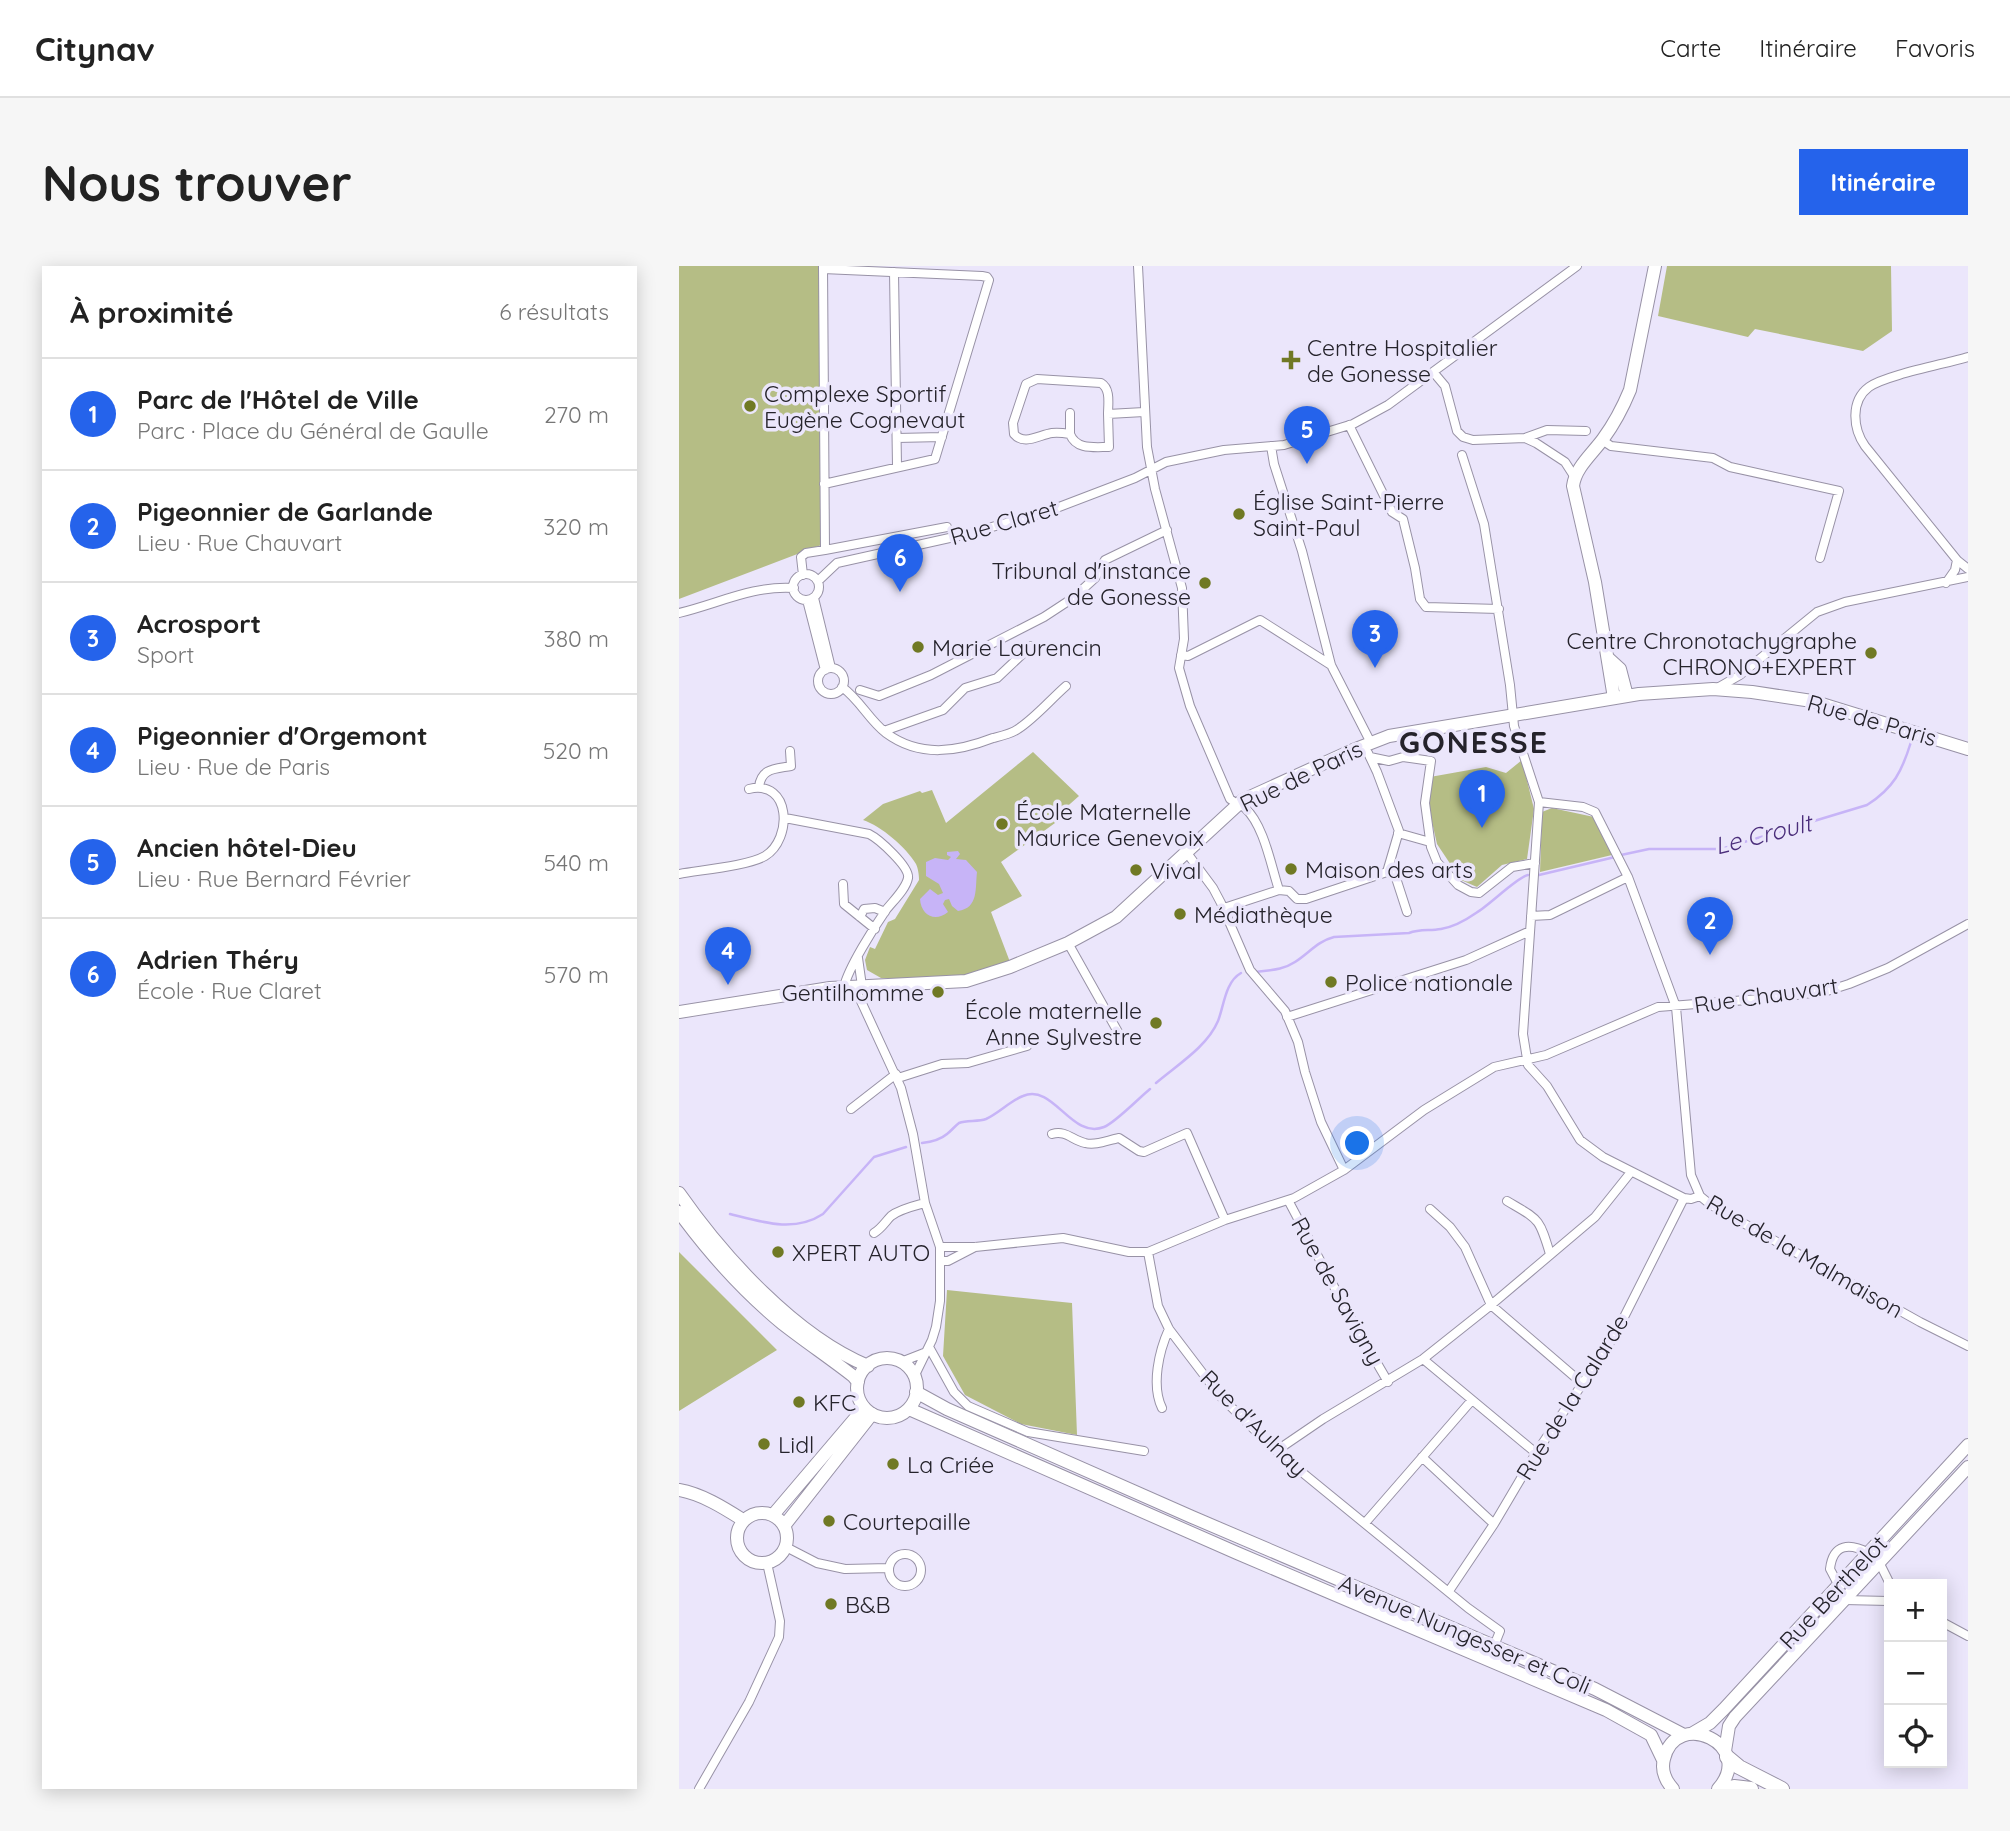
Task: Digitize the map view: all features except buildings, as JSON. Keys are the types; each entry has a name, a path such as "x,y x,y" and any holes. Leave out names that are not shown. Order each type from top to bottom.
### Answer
{"highway":[{"path":"1726,1754 1739,1767 1782,1789"},
{"path":"1721,1789 1751,1789"}],"main road":[{"path":"1621,697 1620,668 1609,659 1573,486 1574,476 1602,440 1630,390 1655,266"},
{"name":"Rue de Paris","path":"679,1012 854,986 966,981 1010,967 1068,943 1116,917 1237,805 1291,777 1372,749 1389,736 1621,697 1713,689 1751,691 1806,700 1968,749"},
{"path":"679,1193 732,1261 768,1295 834,1349 868,1366"},
{"path":"679,1212 707,1249 760,1304 858,1382"},
{"path":"882,1359 901,1362 914,1377 916,1392 909,1409 891,1418 868,1411 859,1400 858,1382 868,1366 882,1359"},
{"name":"Avenue Nungesser et Coli","path":"916,1392 941,1406 1243,1539 1603,1693 1689,1734 1712,1738 1726,1754"},
{"name":"Avenue Nungesser et Coli","path":"909,1409 1237,1553 1606,1710 1651,1735 1663,1760 1663,1772 1671,1788"},
{"path":"773,1515 868,1411"},
{"path":"785,1526 773,1515 759,1513 743,1520 736,1536 740,1552 752,1562 767,1563 775,1560 786,1547 785,1526 794,1511 868,1411"},
{"name":"Rue Berthelot","path":"1663,1760 1669,1747 1710,1723 1968,1445"},
{"name":"Rue Berthelot","path":"1721,1789 1727,1773 1729,1726 1735,1717 1968,1467"},
{"path":"679,1490 727,1509 743,1520"},
{"path":"1237,1553 1243,1539"}],"street":[{"path":"1138,266 1144,412 1151,470 1184,602 1184,639 1179,668 1190,706 1230,799 1243,806 1258,827 1279,890"},
{"name":"Rue Claret","path":"818,581 837,563 963,535 1046,512 1102,492 1181,457 1271,446 1310,438 1349,425 1388,405 1434,373 1577,266"},
{"path":"824,484 935,459 986,293 989,280 987,277 925,270 894,272 823,267 824,484 825,550"},
{"path":"894,272 897,466"},
{"path":"1968,357 1882,380 1868,388 1859,400 1855,420 1857,435 1865,446 1968,569"},
{"path":"1434,373 1445,386 1457,431 1463,437 1473,440 1525,438 1547,430 1586,431"},
{"path":"1070,413 1070,434 1077,444 1086,447 1109,447 1107,391 1101,383 1030,380 1026,384 1013,423 1014,434 1018,439 1027,440 1053,433 1070,434"},
{"path":"1108,414 1144,412"},
{"path":"1349,425 1387,504 1392,512 1403,519 1420,599 1426,607 1499,609"},
{"path":"897,438 942,437"},
{"path":"1525,438 1565,462 1574,476"},
{"path":"1602,440 1611,446 1713,458 1730,467 1839,491 1820,558"},
{"path":"1271,446 1274,464 1302,551 1331,665 1372,749 1377,772 1397,822 1398,833 1387,872"},
{"path":"1462,455 1484,524 1499,609 1514,726 1539,802 1523,1034 1526,1059 1531,1070 1547,1086 1580,1140 1604,1157 1684,1198 1700,1196"},
{"path":"803,575 801,557 806,553 947,527"},
{"path":"860,690 879,696 931,675 1044,617 1095,578 1105,560 1167,530"},
{"path":"1945,583 1955,570 1957,559"},
{"path":"803,575 814,577 818,581 819,589 810,599"},
{"path":"803,575 795,582 794,588 797,596 810,599"},
{"path":"1713,689 1740,675 1825,608 1968,577"},
{"path":"679,613 757,589 775,586 794,588"},
{"path":"810,599 828,669"},
{"path":"1181,655 1188,656 1260,620 1331,665"},
{"path":"884,731 943,710 965,688 997,678 1031,646"},
{"path":"828,669 819,678 822,689 833,694 842,687"},
{"path":"828,669 842,674 842,687"},
{"path":"1740,675 1740,682 1751,691"},
{"path":"842,687 855,696 863,710 884,731 913,747 946,751 966,748 1018,729 1066,686"},
{"path":"1372,749 1391,761 1403,757 1431,761 1425,803 1431,858 1458,885 1475,894 1483,891 1512,867 1535,863"},
{"path":"759,787 762,775 767,771 791,765 790,751"},
{"path":"679,874 767,855 777,842 785,818 780,800 759,787 749,789"},
{"name":"Rue de la Malmaison","path":"1539,802 1583,807 1595,812 1628,877 1676,1007 1692,1175 1700,1196 1920,1322 1968,1346"},
{"path":"785,818 862,831 877,838 904,866 908,876 845,979 854,986 897,1076 913,1134 925,1203 940,1247 940,1301 936,1327 914,1377"},
{"path":"1398,833 1430,842"},
{"path":"1187,853 1224,908 1250,970 1287,1017 1298,1042 1321,1122 1344,1170"},
{"path":"1224,908 1279,890 1289,891 1297,899 1306,899 1387,872 1395,875 1407,912"},
{"path":"1531,916 1550,915 1628,877"},
{"path":"843,884 844,904 875,929"},
{"path":"860,917 864,909 875,908 884,912"},
{"name":"Rue Chauvart","path":"1148,1252 1225,1220 1288,1200 1344,1170 1385,1138 1469,1080 1493,1067 1546,1055 1658,1007 1772,998 1838,987 1888,968 1968,924"},
{"path":"1287,1017 1466,960 1530,930"},
{"path":"1068,943 1118,1032"},
{"path":"854,986 858,958"},
{"path":"851,1109 897,1076 943,1064 968,1063 1027,1046"},
{"path":"1052,1134 1059,1132 1085,1143 1095,1144 1119,1138 1144,1152 1187,1133 1225,1220"},
{"path":"1276,1451 1323,1419 1423,1359 1595,1217 1631,1172"},
{"name":"Rue de la Calarde","path":"1449,1591 1615,1335 1684,1198"},
{"name":"Rue de Savigny","path":"1288,1200 1349,1315 1388,1381"},
{"path":"1507,1201 1536,1218 1541,1225 1550,1254"},
{"path":"874,1233 891,1216 925,1203"},
{"path":"1430,1209 1450,1227 1465,1247 1491,1305 1583,1384"},
{"path":"940,1247 975,1247 1063,1238 1129,1252 1148,1252"},
{"path":"941,1261 948,1261 975,1247"},
{"name":"Rue d'Aulnay","path":"1148,1252 1158,1306 1169,1329 1220,1396 1276,1451 1468,1608 1500,1631 1494,1646"},
{"path":"1163,1408 1158,1394 1159,1361 1169,1329"},
{"path":"901,1362 927,1350"},
{"path":"927,1350 954,1392 968,1406 1028,1432 1144,1451"},
{"path":"1423,1359 1536,1453"},
{"path":"1365,1523 1472,1399"},
{"path":"1422,1457 1494,1524"},
{"path":"1839,1586 1830,1569 1834,1554 1850,1546 1869,1553"},
{"path":"786,1547 817,1563 845,1569 889,1568"},
{"path":"908,1554 916,1558 921,1571 914,1582 901,1585 893,1581 889,1568 895,1557 908,1554"},
{"path":"1879,1562 1888,1579"},
{"path":"699,1789 749,1702 779,1637 780,1621 767,1563"},
{"path":"1844,1600 1884,1601"},
{"path":"1947,1625 1968,1636"}],"green space":[{"name":"Complexe Sportif Eugène Cognevaut","path":"679,266 821,266 821,545 679,599"},
{"path":"1667,266 1891,266 1892,331 1863,351 1755,329 1748,337 1658,316"},
{"path":"1033,752 1079,796 1053,819 1055,823 1001,862 1022,896 991,912 1010,962 977,975 930,978 881,978 867,970 865,960 870,947 875,949 888,922 895,919 919,878 916,864 900,844 863,820 883,804 920,791 922,793 932,790 946,823"},
{"path":"1522,760 1534,809 1527,859 1502,865 1477,887 1461,880 1437,844 1430,813 1430,777 1486,767 1506,773"},
{"path":"1552,808 1594,817 1612,855 1540,872 1542,812"},
{"path":"679,1252 777,1350 679,1411"},
{"path":"947,1290 1072,1303 1077,1435 1021,1424 965,1395 943,1356"}],"shaded area":[{"path":"958,851 960,854 956,859 966,860 977,872 973,902 958,911 949,899 945,900 943,904 948,912 938,917 929,916 920,899 930,889 938,895 943,893 939,884 926,876 926,862 935,858 948,860 951,857 947,852"}],"waterway":[{"name":"Le Croult","path":"1621,855 1649,849 1721,849 1867,805 1896,778 1911,742"},
{"name":"Le Croult","path":"1539,875 1615,857"},
{"name":"Le Croult","path":"1256,972 1290,965 1318,944 1334,937 1409,933 1450,927 1472,916 1528,875"},
{"name":"Le Croult","path":"1156,1083 1207,1039 1218,1021 1231,982 1241,973"},
{"name":"Le Croult","path":"922,1143 941,1138 959,1123 986,1119 1018,1098 1034,1094 1044,1097 1082,1126 1092,1129 1104,1127 1150,1089"},
{"name":"Le Croult","path":"730,1214 778,1224 812,1220 823,1214 874,1157 906,1147"}],"place":[{"name":"Centre Hospitalier de Gonesse","path":"1291,360"},
{"name":"Complexe Sportif Eugène Cognevaut","path":"750,406"},
{"name":"Ancien hôtel-Dieu","path":"1307,464"},
{"name":"Église Saint-Pierre Saint-Paul","path":"1239,514"},
{"name":"Tribunal d'instance de Gonesse","path":"1205,583"},
{"name":"Adrien Théry","path":"900,592"},
{"name":"Marie Laurencin","path":"918,647"},
{"name":"Centre Chronotachygraphe CHRONO+EXPERT","path":"1871,653"},
{"name":"Acrosport","path":"1375,668"},
{"name":"École Maternelle Maurice Genevoix","path":"1002,824"},
{"name":"Parc de l'Hôtel de Ville","path":"1482,828"},
{"name":"Maison des arts","path":"1291,869"},
{"name":"Vival","path":"1136,870"},
{"name":"Médiathèque","path":"1180,914"},
{"name":"Pigeonnier de Garlande","path":"1710,955"},
{"name":"Police nationale","path":"1331,982"},
{"name":"Pigeonnier d'Orgemont","path":"728,985"},
{"name":"Gentilhomme","path":"938,992"},
{"name":"École maternelle Anne Sylvestre","path":"1156,1023"},
{"name":"XPERT AUTO","path":"778,1252"},
{"name":"KFC","path":"799,1402"},
{"name":"Lidl","path":"764,1444"},
{"name":"La Criée","path":"893,1464"},
{"name":"Courtepaille","path":"829,1521"},
{"name":"B&B","path":"831,1604"}],"district":[{"name":"GONESSE","path":"1474,742"}]}
